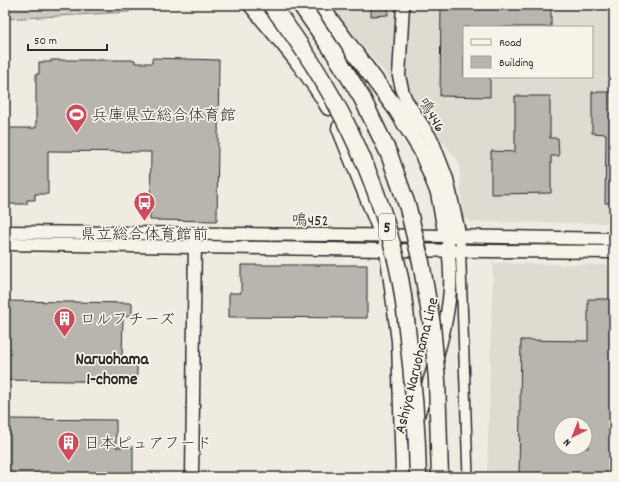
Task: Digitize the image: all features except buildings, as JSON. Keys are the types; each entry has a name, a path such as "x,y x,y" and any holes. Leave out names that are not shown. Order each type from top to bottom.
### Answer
{"highway":[{"name":"5","path":"252,5 292,53 321,92 343,134 385,243"},
{"name":"5","path":"271,5 315,66 341,112 364,160 382,209 398,265 405,314 412,369 418,477"},
{"name":"5","path":"301,5 334,50 362,98 388,154 408,208 421,262 432,325 437,380 440,477"},
{"path":"319,5 398,110 420,149 438,193 454,243"}],"street":[{"name":"鳴446","path":"403,5 399,76 406,100 432,140 447,179 454,243"},
{"name":"鳴452","path":"5,232 195,234 385,243"},
{"path":"192,477 195,234"},
{"name":"鳴452","path":"5,244 195,247 614,239"},
{"name":"Ashiya Naruohama Line","path":"385,243 398,341 403,477"},
{"name":"鳴452","path":"454,243 614,252"},
{"name":"Ashiya Naruohama Line","path":"408,477 416,423 436,358 447,308 454,243"},
{"path":"454,243 468,477"}],"shaded area":[{"path":"5,5 134,5 129,12 5,19"},
{"path":"329,5 614,5 614,223 472,222 463,218 459,162"},
{"path":"493,263 614,265 614,477 487,477"}],"place":[{"name":"兵庫県立総合体育館","path":"76,134"},
{"name":"県立総合体育館前","path":"144,222"},
{"name":"ロルフチーズ","path":"64,338"},
{"name":"日本ピュアフード","path":"69,462"}],"district":[{"name":"Naruohama 1-chome","path":"112,368"}]}
